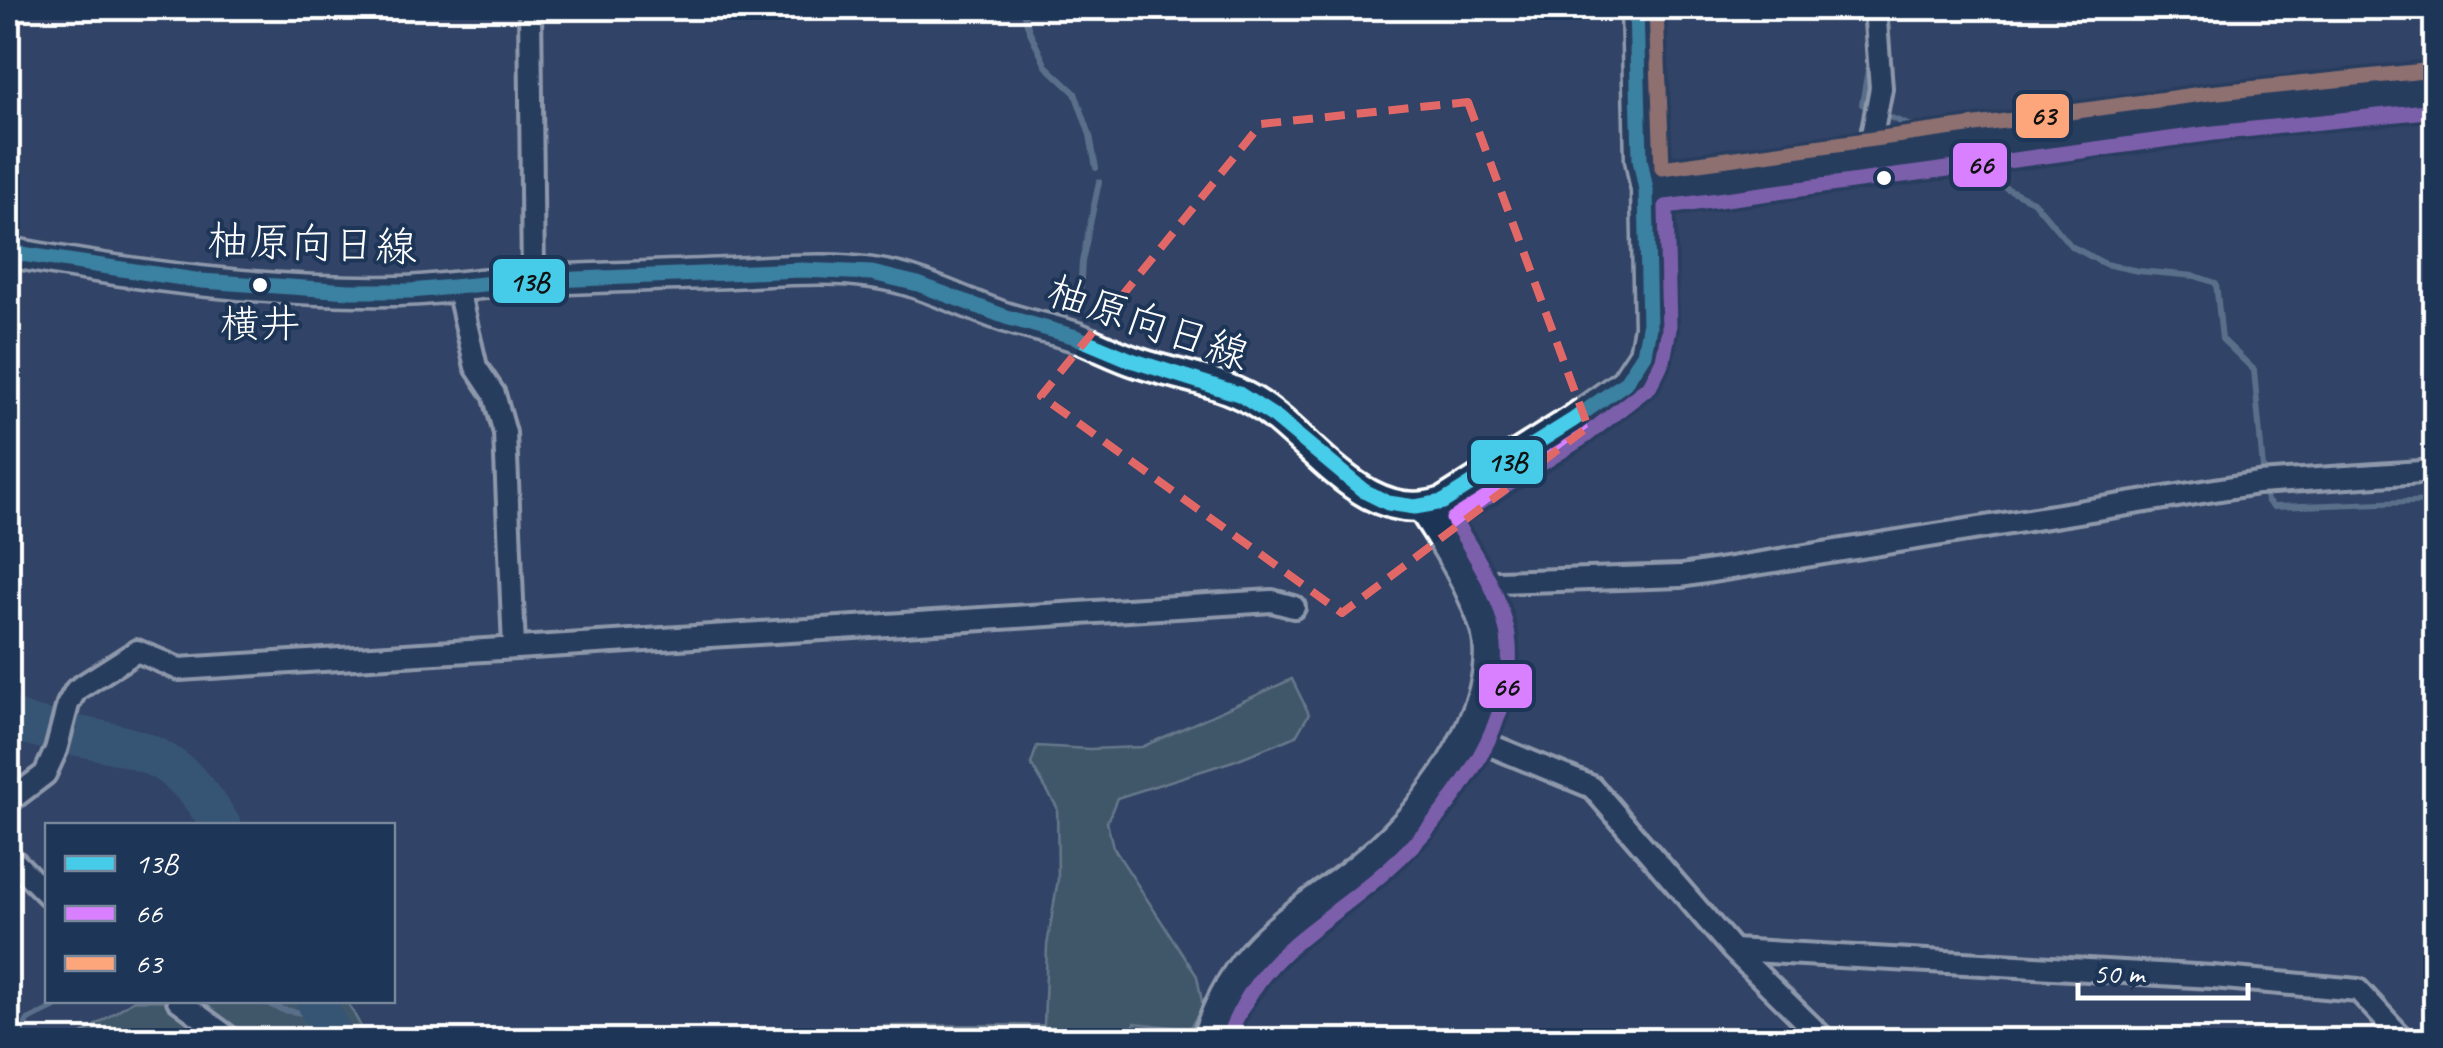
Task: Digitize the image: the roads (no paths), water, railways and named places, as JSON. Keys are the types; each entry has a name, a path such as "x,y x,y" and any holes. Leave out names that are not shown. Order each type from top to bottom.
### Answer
{"main road":[{"path":"1206,1040 1218,1006 1254,952 1405,826 1430,796 1468,736 1486,686 1487,633 1466,583 1423,509 1443,502 1573,420 1633,375 1644,354 1649,327 1646,190 1639,147 1636,8"},
{"path":"1646,190 2212,113 2436,90"},
{"name":"柚原向日線","path":"8,252 215,284 403,291 533,280 817,269 869,272 916,283 998,315 1231,390 1277,417 1356,486 1388,504 1423,509"}],"street":[{"path":"530,8 533,280"},
{"path":"1867,161 1881,88 1875,8"},
{"path":"457,285 476,367 494,394 505,433 514,648"},
{"path":"1466,583 1681,576 2266,482 2436,471"},
{"path":"8,802 45,774 76,690 138,651 179,669 1272,600 1294,606"},
{"path":"1468,736 1592,787 1733,950 1825,1040"},
{"path":"8,856 45,892"},
{"path":"1733,950 2212,977 2358,990 2404,1040"},
{"path":"182,1003 232,1040"}],"waterway":[{"path":"1022,8 1046,66 1075,93 1090,135 1096,168"},
{"path":"1870,58 1862,104 1870,108"},
{"path":"1882,114 1925,132"},
{"path":"1960,166 2033,201 2071,246 2105,264 2195,276 2216,283 2222,339 2254,370 2265,491 2273,507 2436,501"},
{"path":"1079,311 1082,262 1099,182"},
{"path":"8,716 157,758 190,783 219,823"},
{"path":"21,1040 19,1035 28,1020 64,1003"},
{"path":"266,1003 283,1010 322,1016"},
{"path":"317,1003 334,1040"}],"place":[{"name":"横井","path":"260,285"}]}
